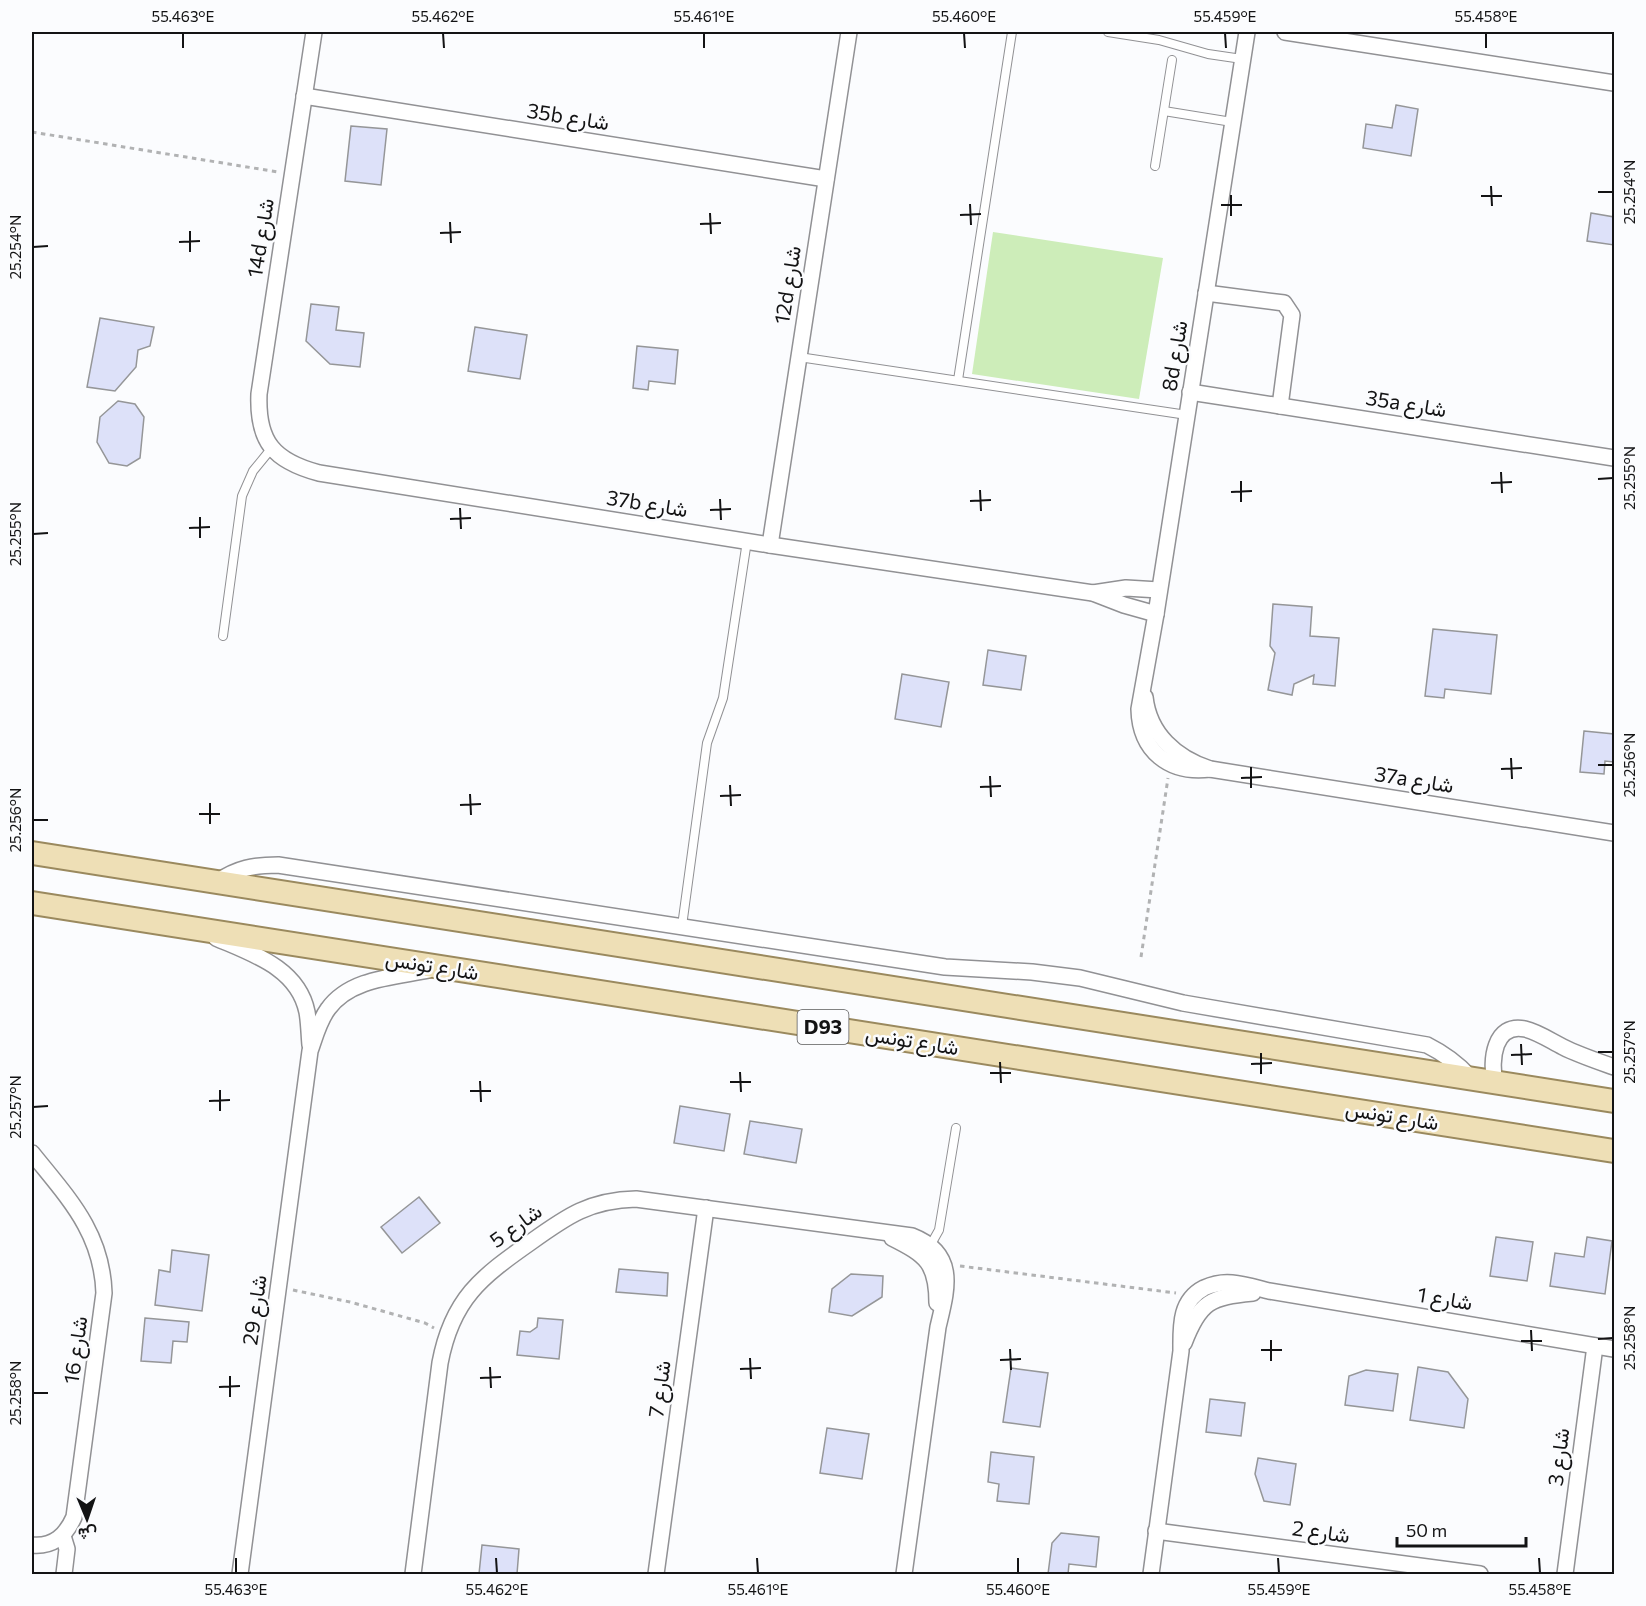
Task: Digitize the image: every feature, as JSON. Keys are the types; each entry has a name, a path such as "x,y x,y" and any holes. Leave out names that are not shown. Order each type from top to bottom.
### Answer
{"main road":[{"name":"D93","path":"32,853 1614,1101"},
{"name":"شارع تونس","path":"32,903 1614,1151"}],"street":[{"name":"14d شارع","path":"271,449 260,422 259,394 314,32"},
{"name":"12d شارع","path":"770,545 849,32"},
{"name":"8d شارع","path":"1158,745 1144,688 1247,32"},
{"path":"1285,32 1614,82"},
{"name":"35b شارع","path":"304,96 826,179"},
{"path":"1206,292 1284,303 1292,315 1280,406"},
{"name":"35a شارع","path":"1191,392 1614,458"},
{"name":"37b شارع","path":"271,449 293,464 319,473 770,545 1093,592 1126,588 1159,591"},
{"name":"37b شارع","path":"1093,592 1124,606 1156,614"},
{"name":"37a شارع","path":"1158,745 1170,764 1190,770 1210,769 1614,834"},
{"name":"37a شارع","path":"1158,745 1210,769"},
{"path":"217,882 239,869 278,865 945,967 1032,972 1080,978 1183,1003 1427,1045 1458,1064 1470,1077"},
{"name":"شارع 29","path":"191,928 259,956 284,973 299,993 307,1012 310,1052 240,1575"},
{"name":"شارع 29","path":"310,1052 328,1008 344,993 361,984 441,967"},
{"path":"1495,1082 1493,1057 1497,1041 1502,1035 1517,1029 1532,1031 1565,1048 1614,1067"},
{"name":"شارع 16","path":"32,1153 81,1215 97,1248 104,1279 103,1307 74,1516 63,1536"},
{"name":"شارع 5","path":"413,1575 440,1363 447,1334 456,1312 479,1281 494,1268 577,1211 618,1200 653,1201 912,1236 930,1246"},
{"name":"شارع 7","path":"656,1575 706,1208"},
{"name":"شارع 5","path":"882,1233 915,1249 930,1263 937,1281 938,1327"},
{"path":"930,1246 944,1264"},
{"name":"شارع 5","path":"904,1575 938,1327 947,1288 948,1278 944,1264"},
{"name":"شارع 1","path":"1151,1575 1181,1351 1182,1318 1193,1295 1210,1286 1225,1283 1614,1349"},
{"name":"شارع 1","path":"1181,1351 1192,1324 1209,1303 1233,1294 1269,1291"},
{"name":"شارع 3","path":"1565,1575 1595,1346"},
{"name":"شارع 2","path":"1156,1531 1480,1575"},
{"path":"32,1545 48,1544 63,1536 67,1549 64,1575"}],"lane":[{"path":"958,380 1012,32"},
{"path":"1108,32 1159,40 1208,54 1242,59"},
{"path":"1155,166 1172,60"},
{"path":"1164,111 1232,122"},
{"path":"799,357 1187,415"},
{"path":"223,636 242,496 253,471 271,449"},
{"path":"682,926 707,743 723,698 747,541"},
{"path":"930,1246 939,1230 956,1128"}],"path":[{"path":"32,132 292,174"},
{"path":"1141,957 1170,764"},
{"path":"944,1264 1193,1295"},
{"path":"279,1287 350,1302 425,1323 447,1334"}],"green space":[{"path":"993,232 1163,258 1139,399 972,374"}],"building":[{"path":"1396,105 1418,109 1411,156 1363,148 1366,124 1392,128"},
{"path":"351,126 387,129 381,185 345,181"},
{"path":"1591,213 1614,217 1614,245 1587,241"},
{"path":"311,304 339,307 336,330 364,333 360,367 330,364 306,341"},
{"path":"100,318 154,327 150,346 138,350 136,367 115,391 87,387"},
{"path":"475,327 527,335 520,379 468,371"},
{"path":"637,346 678,350 675,384 649,381 648,390 633,388"},
{"path":"118,401 135,404 144,417 140,458 127,466 109,463 97,442 100,417"},
{"path":"1273,604 1312,607 1310,636 1339,638 1335,686 1313,684 1314,675 1294,684 1292,695 1268,690 1275,653 1270,646"},
{"path":"1433,629 1497,635 1491,694 1445,689 1444,698 1425,696"},
{"path":"988,650 1026,656 1021,690 983,685"},
{"path":"902,674 949,682 941,727 895,719"},
{"path":"1584,731 1614,734 1614,762 1605,761 1604,774 1580,772"},
{"path":"680,1106 730,1114 724,1151 674,1143"},
{"path":"750,1121 802,1129 796,1163 744,1154"},
{"path":"419,1197 440,1223 402,1253 381,1227"},
{"path":"1496,1237 1533,1242 1527,1281 1490,1276"},
{"path":"1587,1237 1612,1241 1605,1294 1550,1286 1555,1253 1584,1257"},
{"path":"172,1250 209,1255 202,1311 155,1305 159,1270 170,1272"},
{"path":"619,1269 668,1273 667,1296 616,1292"},
{"path":"851,1274 883,1276 882,1297 852,1316 829,1312 832,1289"},
{"path":"145,1318 189,1322 187,1342 173,1341 171,1363 141,1361"},
{"path":"538,1318 563,1320 559,1359 517,1355 520,1331 530,1332 537,1327"},
{"path":"1418,1367 1448,1372 1468,1399 1464,1428 1410,1420"},
{"path":"1011,1368 1048,1373 1040,1427 1003,1422"},
{"path":"1366,1370 1398,1374 1393,1411 1345,1405 1349,1376"},
{"path":"1210,1399 1245,1403 1241,1436 1206,1432"},
{"path":"827,1428 869,1434 862,1479 820,1473"},
{"path":"991,1452 1034,1457 1029,1504 997,1501 999,1484 988,1482"},
{"path":"1258,1458 1296,1464 1290,1505 1264,1501 1255,1474"},
{"path":"1061,1533 1099,1537 1096,1567 1069,1564 1068,1574 1048,1574 1052,1543"},
{"path":"482,1545 519,1549 517,1574 479,1574"}]}
